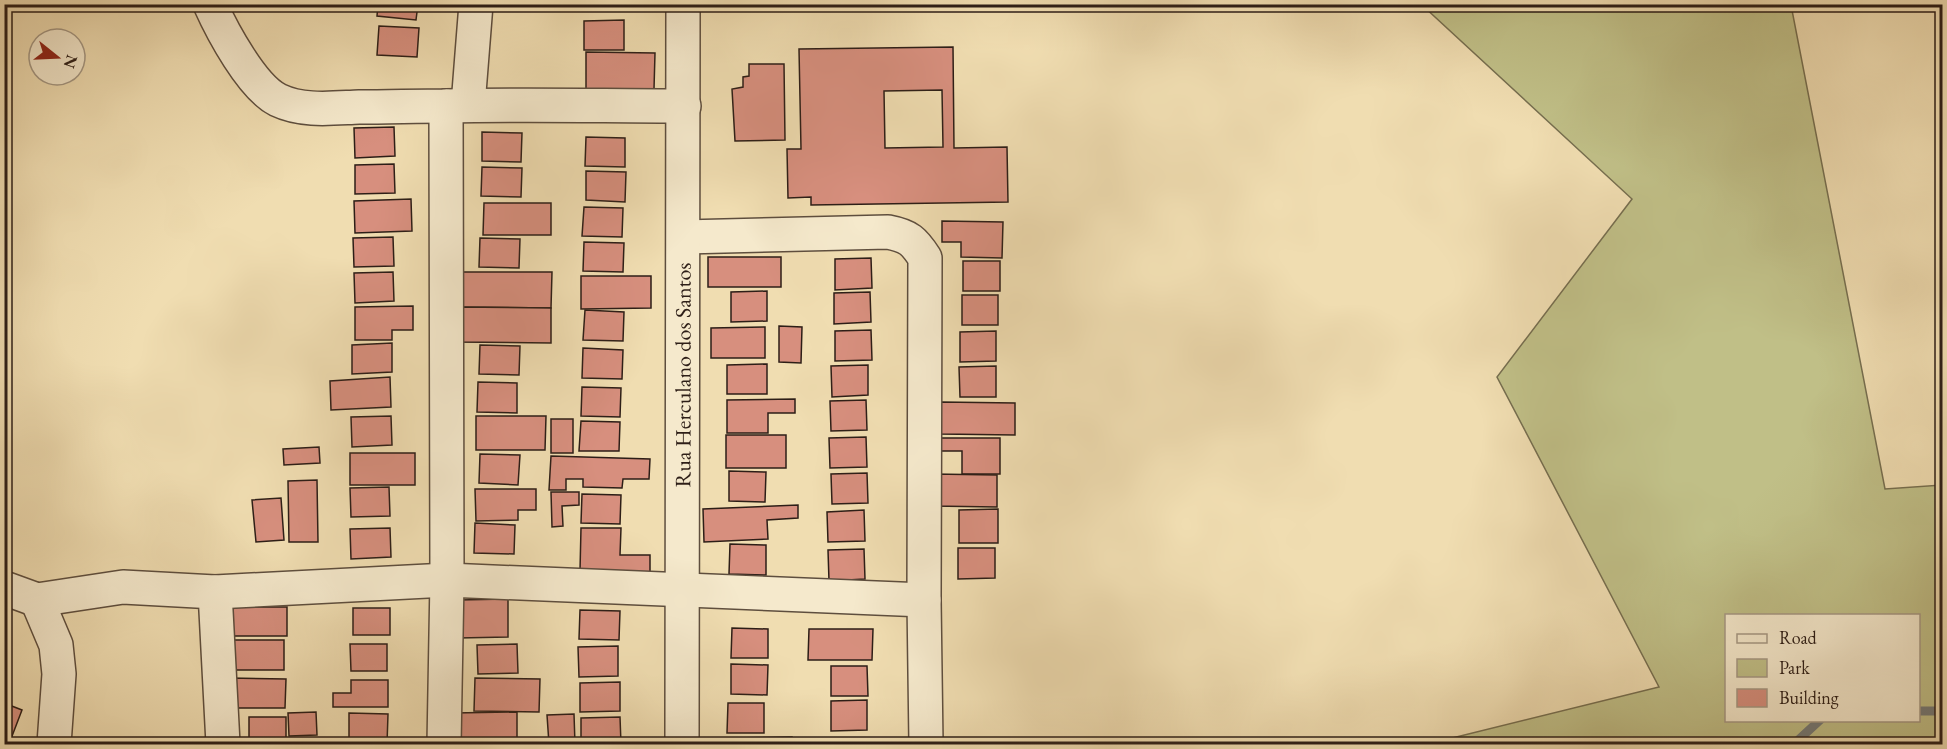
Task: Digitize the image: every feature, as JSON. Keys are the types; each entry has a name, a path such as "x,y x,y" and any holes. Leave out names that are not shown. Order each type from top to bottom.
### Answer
{"street":[{"path":"210,4 226,36 249,72 276,99 293,106 318,108 457,105 684,106"},
{"path":"444,744 457,105 476,4"},
{"name":"Rua Herculano dos Santos","path":"682,744 683,4"},
{"path":"684,237 888,232 903,235 916,244 925,258 926,744"},
{"path":"4,588 37,600 123,587 215,592 447,580 924,600"},
{"path":"215,592 223,744"},
{"path":"37,600 56,645 59,674 54,744"}],"green space":[{"path":"1422,5 1791,5 1885,489 1942,485 1942,744 1428,744 1659,687 1497,377 1632,199"}],"building":[{"path":"378,4 418,4 416,20 377,16"},
{"path":"586,4 626,4 626,8 586,9"},
{"path":"624,20 624,50 584,50 584,21"},
{"path":"379,26 419,28 417,57 377,55"},
{"path":"953,47 954,148 1007,147 1008,202 811,205 811,197 788,198 787,149 801,149 799,49","holes":["942,90 943,147 885,148 884,91"]},
{"path":"586,52 655,53 654,89 586,89"},
{"path":"749,64 784,64 785,140 735,141 732,89 743,87 743,77 749,76"},
{"path":"394,127 395,156 355,158 354,128"},
{"path":"482,132 522,133 521,162 482,161"},
{"path":"586,137 625,138 625,167 585,166"},
{"path":"394,164 395,193 355,194 355,165"},
{"path":"482,167 522,168 521,197 481,196"},
{"path":"586,171 626,172 625,202 586,200"},
{"path":"411,199 412,231 355,233 354,201"},
{"path":"484,203 551,203 551,235 483,235"},
{"path":"584,207 623,208 622,237 582,236"},
{"path":"942,221 1003,222 1002,258 961,257 961,242 942,242"},
{"path":"393,237 394,266 354,267 353,238"},
{"path":"480,238 520,239 519,268 479,267"},
{"path":"584,242 624,243 623,272 583,271"},
{"path":"708,257 781,257 781,287 708,287"},
{"path":"871,258 872,288 835,290 835,259"},
{"path":"963,261 1000,261 1000,291 963,291"},
{"path":"393,272 394,301 355,303 354,273"},
{"path":"457,272 552,272 551,308 457,307"},
{"path":"581,276 651,276 651,308 581,309"},
{"path":"767,291 767,321 731,322 731,292"},
{"path":"870,292 871,322 834,324 834,293"},
{"path":"962,295 998,295 998,325 962,325"},
{"path":"413,306 413,330 392,330 392,340 355,340 355,307"},
{"path":"457,307 551,308 551,343 456,342"},
{"path":"585,310 624,312 623,341 583,340"},
{"path":"779,326 802,327 801,363 779,362"},
{"path":"765,327 765,358 711,358 711,328"},
{"path":"871,330 872,360 835,361 835,331"},
{"path":"996,331 996,361 960,362 960,332"},
{"path":"392,343 392,372 352,374 352,345"},
{"path":"480,345 520,346 519,375 479,374"},
{"path":"583,348 623,350 622,379 582,378"},
{"path":"767,364 767,394 727,394 727,365"},
{"path":"868,365 868,395 832,397 831,366"},
{"path":"996,366 996,397 960,397 959,367"},
{"path":"390,377 391,407 331,410 330,381"},
{"path":"478,382 517,383 517,413 477,412"},
{"path":"582,387 621,388 620,417 581,416"},
{"path":"795,399 795,413 768,413 768,433 727,433 727,400"},
{"path":"866,400 867,430 831,431 830,401"},
{"path":"941,402 1015,403 1015,435 940,434"},
{"path":"391,416 392,445 352,447 351,417"},
{"path":"476,416 546,416 545,450 476,450"},
{"path":"551,419 573,419 573,453 551,453"},
{"path":"581,421 620,422 619,451 579,451"},
{"path":"726,435 786,435 786,468 726,468"},
{"path":"866,437 867,467 830,468 829,438"},
{"path":"938,438 1000,438 1000,474 962,474 962,451 938,451"},
{"path":"319,447 320,463 284,465 283,449"},
{"path":"350,453 415,453 415,485 350,485"},
{"path":"480,454 520,455 518,485 479,483"},
{"path":"551,456 650,459 649,479 623,479 622,488 583,487 583,479 566,479 566,490 549,490"},
{"path":"729,471 766,472 765,502 729,501"},
{"path":"867,473 868,503 832,504 831,474"},
{"path":"932,474 997,475 997,507 932,506"},
{"path":"317,480 318,542 289,542 288,481"},
{"path":"389,487 390,516 351,517 350,488"},
{"path":"475,489 536,489 536,510 518,510 518,520 476,521"},
{"path":"551,492 579,492 579,505 562,506 563,526 552,527"},
{"path":"582,494 621,495 620,524 581,523"},
{"path":"281,498 284,540 256,542 252,500"},
{"path":"798,505 798,518 767,520 768,539 704,542 703,509"},
{"path":"998,509 998,543 959,543 959,510"},
{"path":"864,510 865,541 828,542 827,512"},
{"path":"475,523 515,525 514,554 474,553"},
{"path":"390,528 391,557 351,559 350,529"},
{"path":"581,528 621,528 620,555 650,555 650,572 580,571"},
{"path":"730,544 766,545 766,575 729,574"},
{"path":"958,548 995,548 995,578 958,579"},
{"path":"864,549 865,579 829,581 828,550"},
{"path":"508,599 508,637 458,638 458,600"},
{"path":"231,607 287,607 287,636 230,636"},
{"path":"353,608 390,608 390,635 353,635"},
{"path":"580,610 620,611 619,640 579,639"},
{"path":"732,628 768,629 768,658 731,658"},
{"path":"809,629 873,629 872,660 808,660"},
{"path":"228,640 284,640 284,670 227,670"},
{"path":"350,644 387,644 387,671 351,671"},
{"path":"517,644 518,673 478,674 477,645"},
{"path":"618,646 618,676 579,677 578,647"},
{"path":"731,664 768,665 767,695 731,694"},
{"path":"831,666 867,666 868,696 831,696"},
{"path":"229,678 286,679 285,708 229,708"},
{"path":"475,678 540,679 539,712 474,711"},
{"path":"351,680 388,680 388,707 333,707 333,693 351,693"},
{"path":"620,682 620,711 580,712 580,683"},
{"path":"867,700 867,730 831,731 831,701"},
{"path":"4,703 22,710 9,744 4,744"},
{"path":"728,703 764,703 764,733 727,733"},
{"path":"316,712 317,735 289,736 288,713"},
{"path":"517,712 517,744 455,744 454,713"},
{"path":"349,713 388,714 387,744 349,744"},
{"path":"574,714 575,744 549,744 547,715"},
{"path":"249,717 286,717 286,744 249,744"},
{"path":"620,717 621,744 581,744 581,718"},
{"path":"792,737 792,744 727,744 727,738"},
{"path":"830,739 866,739 866,744 830,744"},
{"path":"956,741 993,741 993,744 956,744"}],"waterway":[{"path":"1920,711 1942,711"},
{"path":"1794,744 1818,722"}]}
